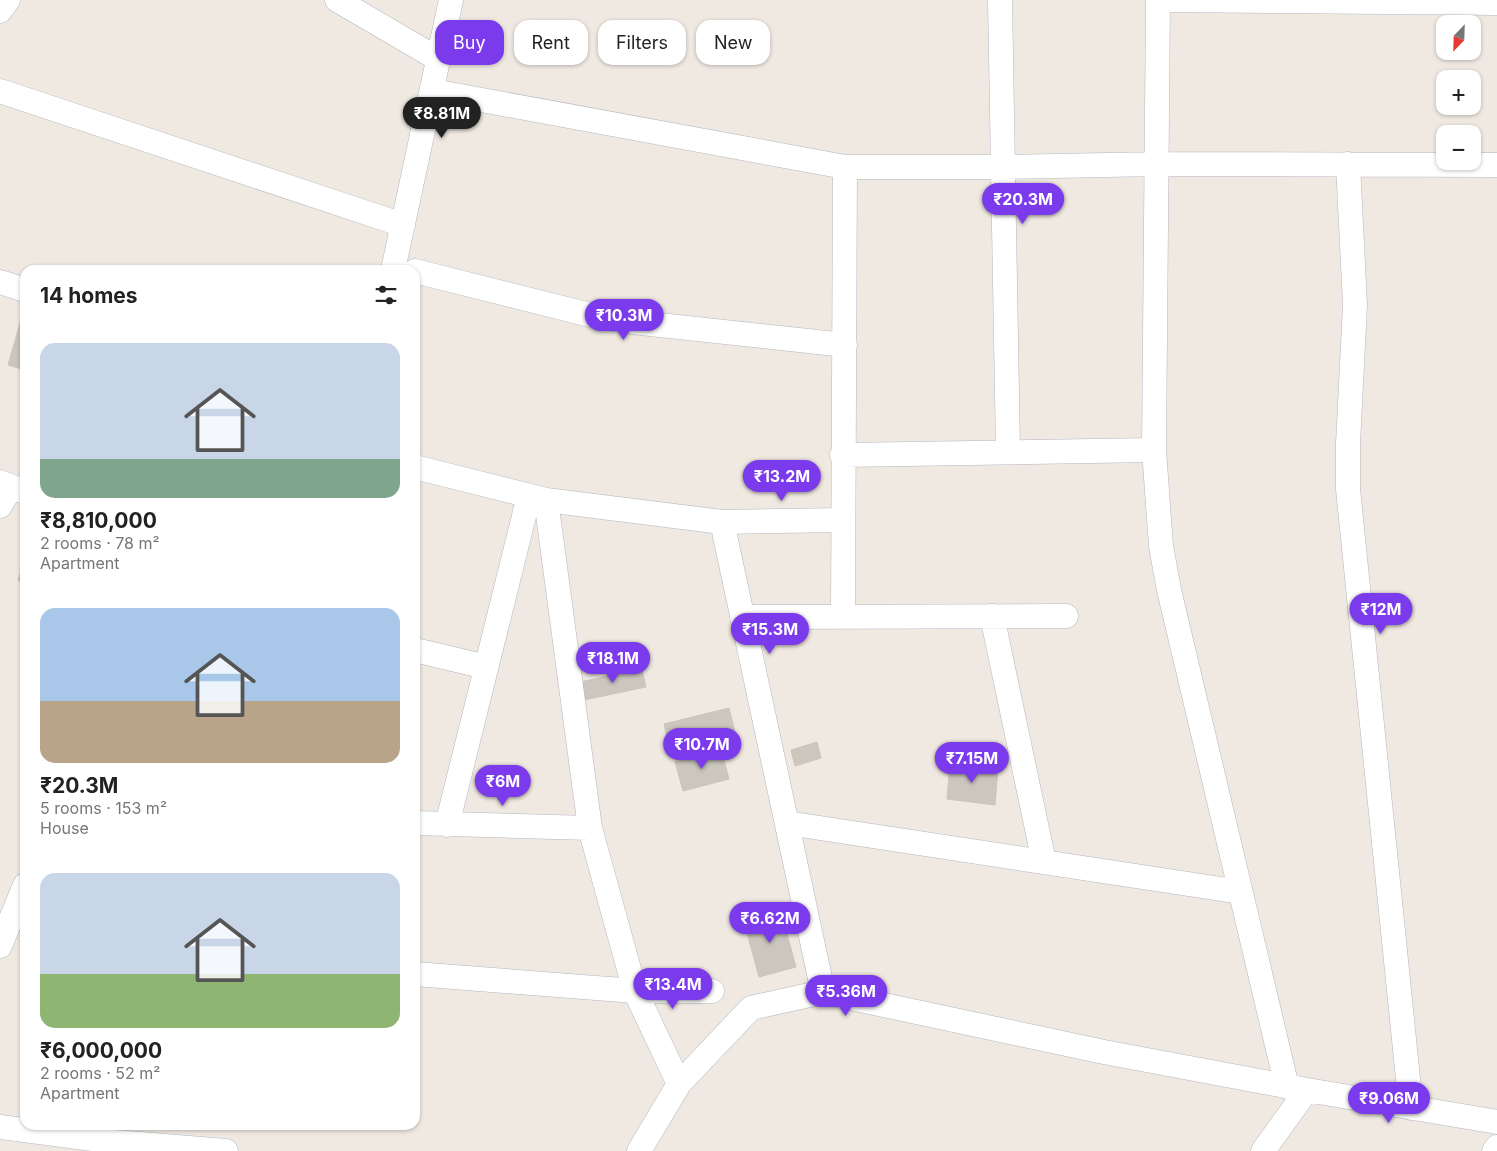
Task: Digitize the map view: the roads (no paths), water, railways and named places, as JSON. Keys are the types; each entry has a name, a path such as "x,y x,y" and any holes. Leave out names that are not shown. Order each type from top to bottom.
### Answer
{"street":[{"path":"0,12 8,0"},
{"path":"337,0 435,57"},
{"path":"447,20 451,0"},
{"path":"1000,0 1008,451"},
{"path":"1264,1151 1297,1089 1240,892 1164,569 1154,450 1160,0 1497,3"},
{"path":"403,265 403,225 437,65"},
{"path":"0,91 403,225"},
{"path":"433,91 845,167 1003,167 1158,164 1497,165"},
{"path":"1348,164 1355,305 1348,444 1348,489 1411,1108"},
{"path":"843,616 844,520 842,455 845,345 845,167"},
{"path":"420,273 594,316 632,322 845,345"},
{"path":"0,282 20,288"},
{"path":"842,455 1154,450"},
{"path":"420,468 538,498 722,522 844,520"},
{"path":"447,825 486,667 538,498"},
{"path":"538,498 590,828 635,991 679,1084"},
{"path":"722,522 823,992"},
{"path":"992,616 1044,862"},
{"path":"742,617 1066,616"},
{"path":"420,651 486,667"},
{"path":"420,823 590,828"},
{"path":"787,823 1240,892"},
{"path":"0,946 20,897"},
{"path":"420,974 635,991 712,991"},
{"path":"639,1151 679,1084 751,1008 823,992 1104,1052 1297,1089 1497,1122"},
{"path":"0,1127 20,1129"},
{"path":"29,1130 226,1151"},
{"path":"1494,1151 1497,1147"}]}
